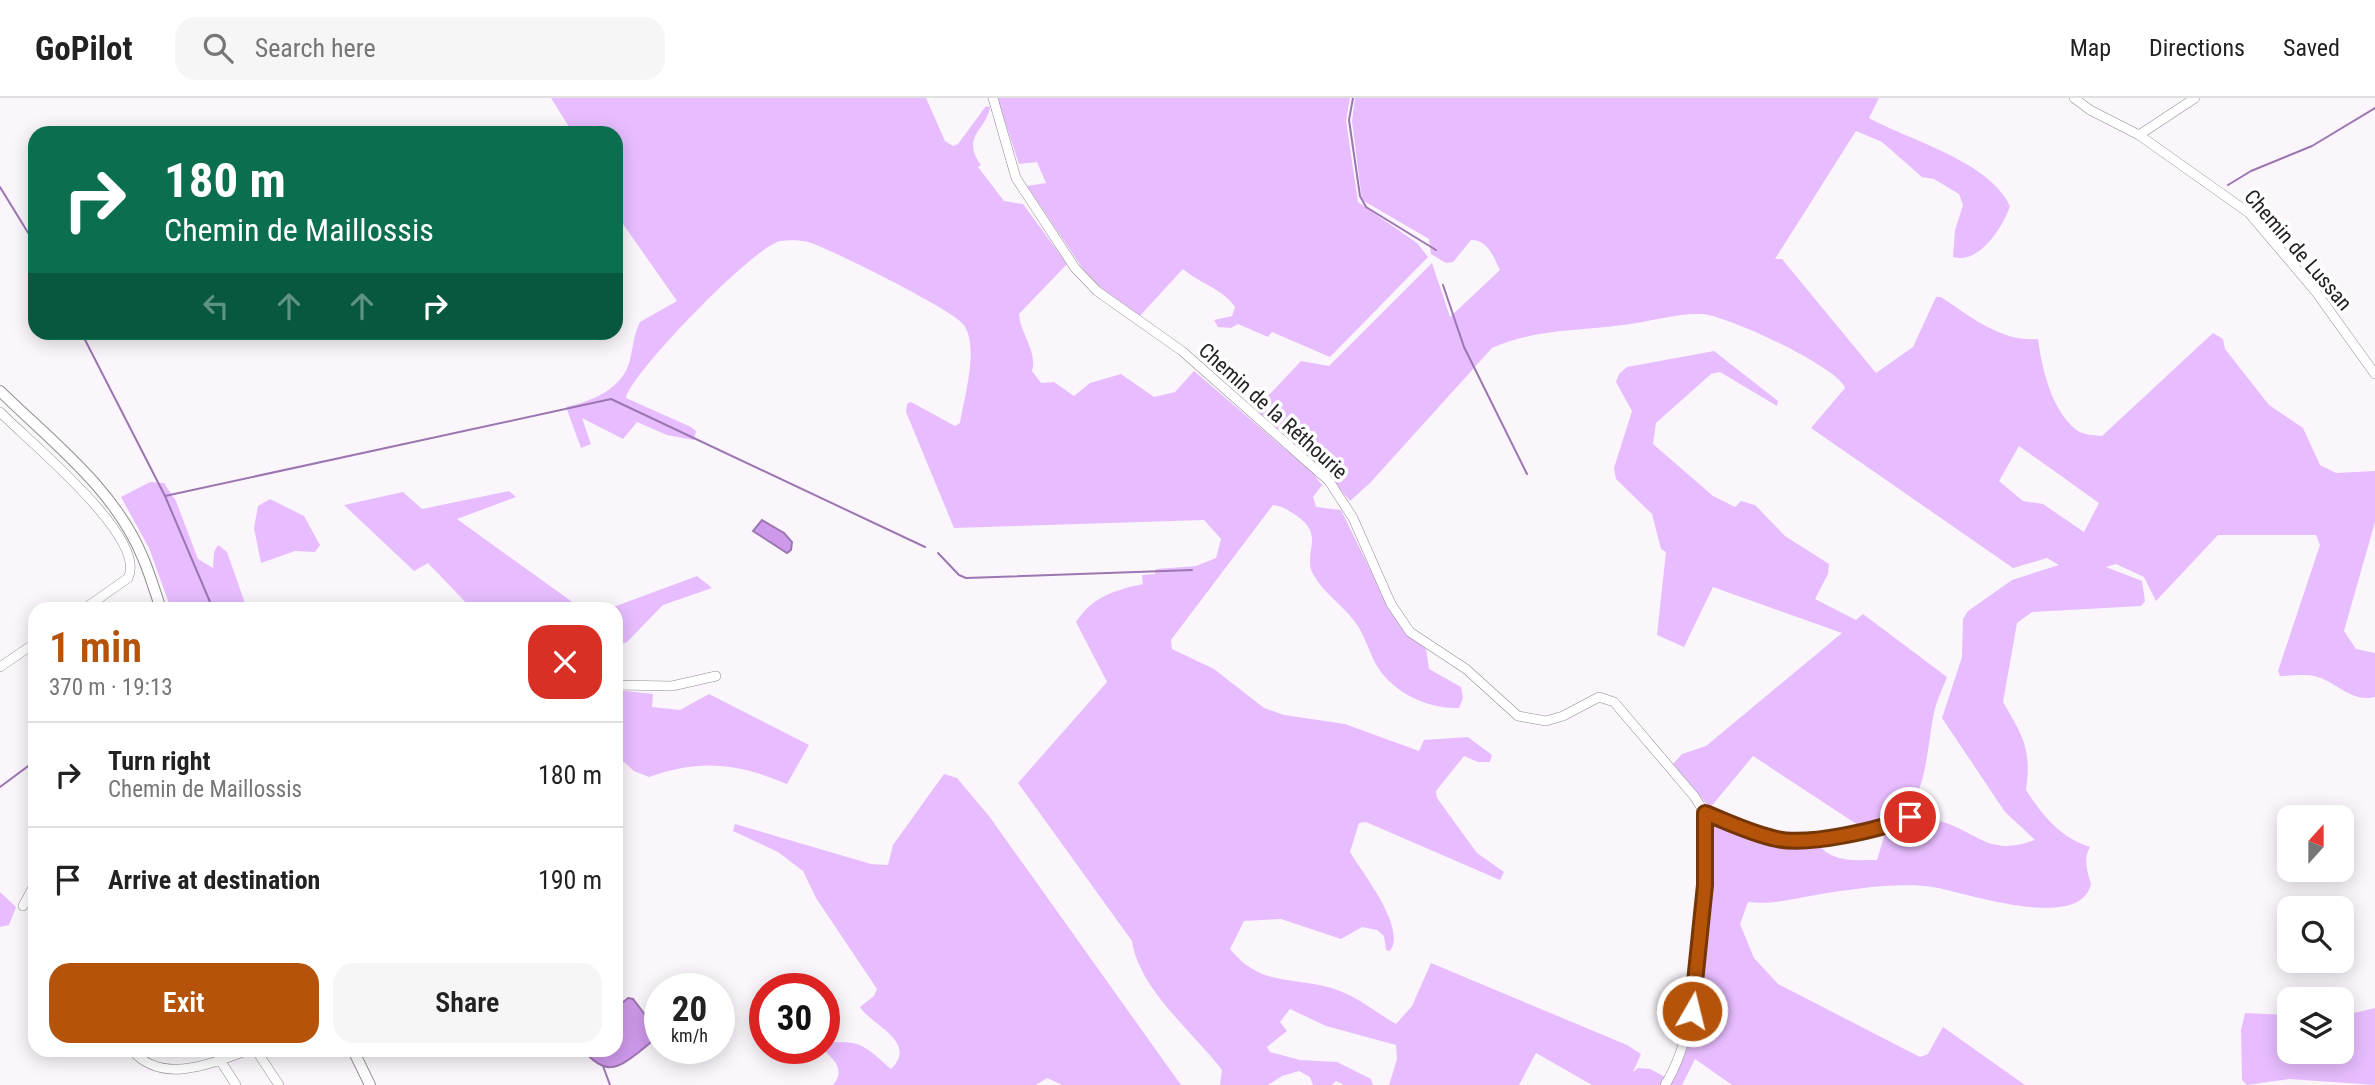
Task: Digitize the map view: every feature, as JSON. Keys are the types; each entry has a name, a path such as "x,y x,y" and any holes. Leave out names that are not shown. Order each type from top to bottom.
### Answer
{"main road":[{"path":"0,391 82,470 118,514 143,557 159,602"},
{"path":"356,1057 370,1085"}],"street":[{"name":"Chemin de la Réthourie","path":"993,98 1016,178 1075,268 1097,290 1182,351 1329,481 1353,518 1391,604 1410,632 1466,669 1518,716 1546,721 1563,716 1599,697 1614,702 1694,796 1705,813"},
{"name":"Chemin de Lussan","path":"2074,98 2090,110 2139,135 2249,213 2316,292 2375,374"},
{"path":"2139,135 2195,98"},
{"path":"0,412 74,482 123,543 131,565 128,578 94,602"},
{"path":"17,430 28,418"},
{"path":"0,667 28,648"},
{"path":"623,685 672,686 716,676"},
{"path":"1665,1085 1677,1064 1694,996 1705,885 1705,813 1776,839 1791,841 1865,829 1910,817"},
{"path":"23,906 28,897"},
{"path":"139,1057 148,1065 170,1072 195,1070 228,1057"},
{"path":"261,1057 279,1085"},
{"path":"220,1060 236,1085"}],"shaded area":[{"path":"551,98 926,98 945,141 953,146 958,144 986,106 990,107 974,140 975,155 981,165 978,167 1004,201 1023,204 1067,264 1019,314 1033,356 1032,371 1041,383 1054,382 1074,396 1090,383 1121,374 1154,397 1175,392 1194,371 1313,473 1322,485 1313,497 1316,507 1341,510 1387,604 1406,632 1426,649 1429,669 1461,687 1463,698 1459,708 1434,705 1410,696 1389,681 1374,661 1355,622 1313,574 1310,566 1312,538 1306,523 1286,509 1273,505 1171,640 1172,649 1214,669 1264,708 1284,715 1345,724 1419,751 1424,740 1468,737 1492,755 1490,762 1478,762 1464,756 1436,791 1437,798 1477,853 1504,872 1500,880 1366,822 1359,823 1350,852 1388,915 1394,941 1390,951 1386,950 1384,936 1377,930 1362,927 1341,939 1281,919 1244,921 1230,949 1255,971 1340,991 1396,1024 1412,1006 1431,963 1627,1045 1641,1054 1633,1072 1638,1068 1650,1069 1671,1080 1693,1023 1699,991 1704,957 1707,826 1710,819 1777,845 1817,843 1830,854 1852,860 1877,860 1887,827 1925,819 1950,824 1993,844 2019,845 2035,840 2005,812 1942,718 1962,657 1963,619 1968,611 2012,580 2059,565 2047,558 2013,568 1811,428 1845,388 1838,379 1803,356 1756,332 1702,314 1540,334 1492,348 1370,483 1350,501 1326,473 1253,412 1301,361 1329,366 1432,263 1450,317 1500,270 1486,246 1471,240 1453,262 1446,263 1431,254 1429,239 1362,200 1352,121 1355,98 1879,98 1869,118 1967,164 2000,190 2010,206 2002,224 1981,250 1963,258 1953,257 1955,230 1963,205 1959,194 1934,179 1922,177 1882,142 1856,131 1775,259 1782,259 1876,373 1913,347 1936,297 1941,297 1998,332 2024,339 2038,339 2045,375 2054,399 2075,429 2088,434 2102,436 2213,333 2223,339 2225,349 2269,405 2303,428 2320,465 2336,473 2375,471 2375,522 2344,631 2356,649 2375,653 2375,697 2358,697 2314,676 2280,676 2278,671 2320,545 2316,535 2218,535 2156,601 2144,577 2116,564 2106,567 2142,581 2145,601 2141,606 2032,612 2017,623 2003,702 2016,724 2027,754 2026,790 2053,824 2070,838 2090,847 2086,861 2091,884 2082,898 2066,906 2044,908 2020,906 1933,887 1906,885 1774,902 1748,902 1740,924 1754,958 1778,984 1920,1057 1928,1054 1943,1027 2025,1085 1732,1085 1695,1059 1682,1085 1592,1085 1536,1053 1519,1085 1389,1085 1397,1059 1396,1045 1326,1026 1290,1009 1280,1022 1287,1031 1267,1047 1270,1052 1300,1060 1337,1062 1371,1079 1373,1085 1344,1085 1336,1081 1332,1085 1313,1085 1310,1077 1299,1071 1282,1076 1268,1085 1220,1085 1222,1070 1156,993 1137,959 1132,941 1018,783 1107,682 1076,622 1082,613 1105,596 1143,584 1142,575 1155,574 1156,569 1196,566 1216,558 1221,539 1204,520 954,528 906,412 907,404 911,402 955,426 960,423 971,358 968,333 963,324 954,317 915,293 820,246 802,241 781,241 747,263 670,338 633,384 626,398 691,427 696,431 694,440 667,435 637,422 623,439 582,418 591,444 581,448 566,407 596,397 614,386 626,370 640,322 677,301 623,224 623,126 569,126","holes":["2019,446 2099,503 2084,532 2043,504 2023,501 1999,481"]},
{"path":"997,98 1350,98 1346,121 1358,202 1417,243 1428,257 1330,357 1272,332 1268,337 1238,324 1231,328 1218,327 1214,320 1232,316 1235,307 1224,295 1183,269 1138,318 1089,278 1027,186 1046,183 1037,162 1019,164"},
{"path":"1714,351 1778,401 1777,406 1720,372 1711,374 1656,423 1653,444 1713,496 1735,507 1741,501 1755,505 1785,536 1829,564 1828,574 1815,599 1856,620 1863,614 1947,677 1934,713 1918,793 1905,812 1895,817 1858,825 1753,756 1710,808 1673,764 1682,754 1706,746 1842,633 1713,587 1684,647 1657,635 1666,552 1661,549 1652,514 1616,479 1614,468 1632,411 1616,382 1619,374 1627,367"},
{"path":"150,482 164,483 176,501 198,559 213,568 214,552 218,545 227,552 245,602 168,602 149,548 121,497"},
{"path":"509,491 516,497 457,519 572,602 465,602 428,563 414,571 344,505 403,492 422,509"},
{"path":"270,499 304,516 320,545 315,552 295,551 261,563 254,528 258,506"},
{"path":"762,520 784,533 792,542 791,550 787,553 753,531"},
{"path":"697,576 712,588 663,605 623,643 623,603"},
{"path":"623,691 653,694 652,707 680,710 709,694 809,745 787,784 751,772 719,766 686,768 649,777 634,771 623,761"},
{"path":"944,774 957,778 989,816 1181,1085 1062,1085 1047,1078 1036,1085 833,1085 838,1075 836,1064 840,1064 840,1042 864,1047 891,1069 898,1059 900,1050 896,1042 860,1007 874,996 877,989 816,898 803,871 778,852 733,831 735,824 871,864 888,865 893,845"},
{"path":"0,892 16,907 9,925 0,927"},
{"path":"628,998 633,999 644,1013 644,1048 617,1066 604,1066 590,1057 623,1057 623,1002"},
{"path":"2375,1008 2375,1085 2289,1079 2247,1085 2242,1080 2241,1030 2245,1013 2277,1014 2277,1064 2354,1064 2354,1013"}],"waterway":[{"path":"1353,98 1349,120 1360,196 1366,207 1436,250"},
{"path":"2228,185 2251,171 2312,146 2375,108"},
{"path":"0,187 28,233"},
{"path":"1443,285 1464,347 1527,474"},
{"path":"85,340 165,496 210,602"},
{"path":"165,496 611,399 925,547"},
{"path":"938,553 959,575 966,578 1192,570"},
{"path":"0,787 28,766"},
{"path":"603,1066 610,1085"}],"route":[{"path":"1692,1011 1705,885 1705,813 1776,839 1791,841 1865,829 1910,817"}]}
